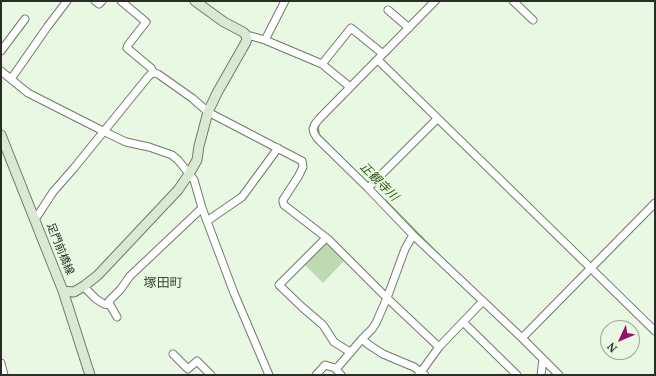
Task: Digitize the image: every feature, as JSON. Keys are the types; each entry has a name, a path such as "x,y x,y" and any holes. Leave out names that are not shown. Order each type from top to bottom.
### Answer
{"street":[{"path":"11,79 67,1"},
{"path":"95,1 99,4 102,1"},
{"path":"121,1 146,22 127,48 151,68 154,73 160,75 192,98 208,112 300,159 303,167 283,200 284,204 326,238 439,347"},
{"path":"63,291 74,292 98,276 178,190 197,160 208,112 246,42 246,36 243,32 224,22 195,1"},
{"path":"265,40 285,1"},
{"path":"424,1 433,3"},
{"path":"513,1 533,20"},
{"path":"433,3 378,60 318,118 315,124 314,134 413,235 559,375"},
{"path":"388,10 409,28"},
{"path":"1,51 25,19"},
{"path":"322,64 351,28 383,54"},
{"path":"246,36 265,40 322,64 350,87"},
{"path":"378,60 655,331"},
{"path":"1,71 28,93 126,142 149,147 172,155 178,160 194,180 202,208 237,300 269,375"},
{"path":"35,219 53,192 148,77 154,73"},
{"path":"368,188 437,119"},
{"name":"足門前橋線","path":"1,135 63,291 90,375"},
{"path":"207,221 242,197 278,148"},
{"path":"522,338 655,203"},
{"path":"117,317 109,303 110,301 130,276 202,208"},
{"path":"335,368 376,323 405,249 413,235"},
{"path":"326,238 280,285 323,325 334,342 350,352"},
{"path":"84,286 96,299 104,304 110,305"},
{"path":"362,338 369,345 383,354 414,367 422,374 439,347 483,301"},
{"path":"462,322 517,375"},
{"path":"173,354 188,369 197,361 211,375"},
{"path":"540,375 543,359"},
{"path":"1,363 4,375"},
{"path":"316,375 325,365 335,368 341,375"}],"green space":[{"path":"325,242 327,242 345,260 323,283 304,264"}],"waterway":[{"name":"正観寺川","path":"436,5 440,1"},
{"name":"正観寺川","path":"319,124 319,134 329,145"},
{"name":"正観寺川","path":"385,200 444,260"}],"district":[{"name":"塚田町","path":"163,283"}]}
